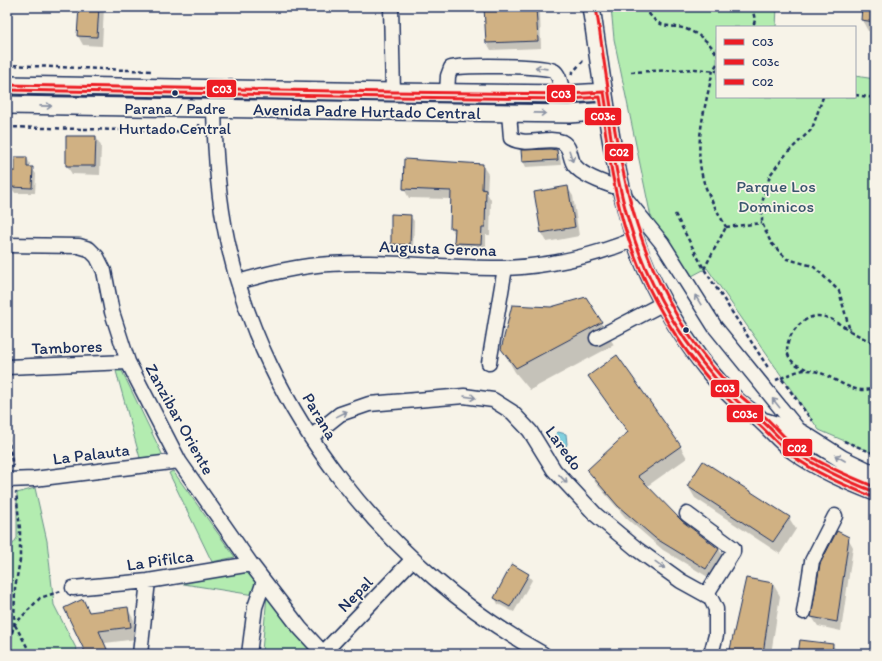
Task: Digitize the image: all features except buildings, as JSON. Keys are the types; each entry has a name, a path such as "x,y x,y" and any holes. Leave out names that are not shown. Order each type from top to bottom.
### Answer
{"main road":[{"path":"591,7 607,111 622,191 635,239 664,302 708,369 735,400 761,420 794,451 838,477 875,492"},
{"name":"Avenida Padre Hurtado Central","path":"7,85 447,93 564,94 604,92"},
{"name":"Avenida Padre Hurtado Central","path":"7,105 570,114 607,111"},
{"path":"761,420 808,428 842,459 875,474"}],"street":[{"path":"391,7 393,92"},
{"path":"447,93 448,76 452,68 536,67 552,70 557,73 564,94"},
{"name":"Parana","path":"214,109 216,166 220,204 227,240 238,282 252,321 274,371 311,437 358,501 413,560 468,606 497,626 543,654"},
{"path":"509,113 511,138 518,142 562,142 568,147 574,166 597,180 622,191 662,243 715,327 808,428"},
{"name":"Augusta Gerona","path":"238,282 284,270 310,266 358,263 506,268 561,262 588,256 635,239"},
{"name":"Zanzibar Oriente","path":"7,245 79,246 89,249 97,257 104,271 112,312 128,362 179,461 251,564 300,628 324,653"},
{"path":"489,363 506,268"},
{"path":"597,338 664,302"},
{"name":"Tambores","path":"7,367 128,362"},
{"name":"Laredo","path":"311,437 340,414 369,404 464,396 493,400 512,412 530,431 554,470 596,514 638,550 681,581 710,597 716,610 716,636 711,654"},
{"name":"La Palauta","path":"11,480 179,461"},
{"path":"687,514 733,548 733,552 706,595"},
{"path":"804,612 812,561 835,516"},
{"name":"Nepal","path":"324,653 413,560"},
{"name":"La Pifilca","path":"73,588 148,581 251,564"},
{"path":"140,654 148,581"},
{"path":"249,654 255,607 264,581"}],"path":[{"path":"646,7 646,10 656,23 669,27 685,29 699,35 707,42 716,54"},
{"path":"752,7 755,20 753,26"},
{"path":"716,66 713,70 700,133 700,169 706,188 726,226"},
{"path":"631,72 695,69 716,71"},
{"path":"856,95 875,98"},
{"path":"823,98 812,129 787,153 770,175 762,203 762,223 771,243 787,259 813,266 839,291 850,331"},
{"path":"675,214 704,269 777,381 781,378 806,369"},
{"path":"726,226 762,223"},
{"path":"704,269 726,226"},
{"path":"875,344 829,318 819,316 810,317 802,322 791,336 788,354 793,362 806,369 824,373 858,390 868,391 875,387"},
{"path":"781,378 808,428"},
{"path":"7,430 11,480 20,544 20,560 15,588 14,625 7,653"},
{"path":"840,439 875,454"},
{"path":"14,625 40,598 73,588"},
{"path":"7,621 14,625 31,654"}],"green space":[{"name":"Parque Los Dominicos","path":"611,7 777,7 776,26 716,26 716,98 856,98 856,76 875,79 875,454 819,430 707,268 690,277 652,222 614,39"},
{"path":"7,93 397,100 397,104 35,97 7,96"},
{"path":"411,100 564,101 564,106 411,103"},
{"path":"116,371 122,371 163,456 140,458"},
{"path":"173,471 235,557 212,562 169,473"},
{"path":"35,488 47,541 54,605 79,654 7,654 7,553 17,538 17,493"},
{"path":"252,570 256,581 254,595 171,582"},
{"path":"267,595 313,654 285,654 262,651"}],"water":[{"path":"558,432 566,434 567,444 565,448 561,449 553,437"}],"transit line":[{"name":"C02","path":"596,7 611,108 631,204 646,251 666,295 691,339 724,380 768,419 792,444 822,463 875,487"},
{"name":"C03","path":"7,85 393,92 570,94 604,92 614,158 624,206 637,247 658,295 685,340 717,381 741,405 758,417 790,447 823,469 875,492"},
{"name":"C03c","path":"7,90 393,97 570,99 600,97 613,177 624,225 632,250 654,298 667,322 682,344 715,386 781,447 820,473 873,497"}],"place":[{"name":"Parana / Padre Hurtado Central","path":"175,93"}]}
